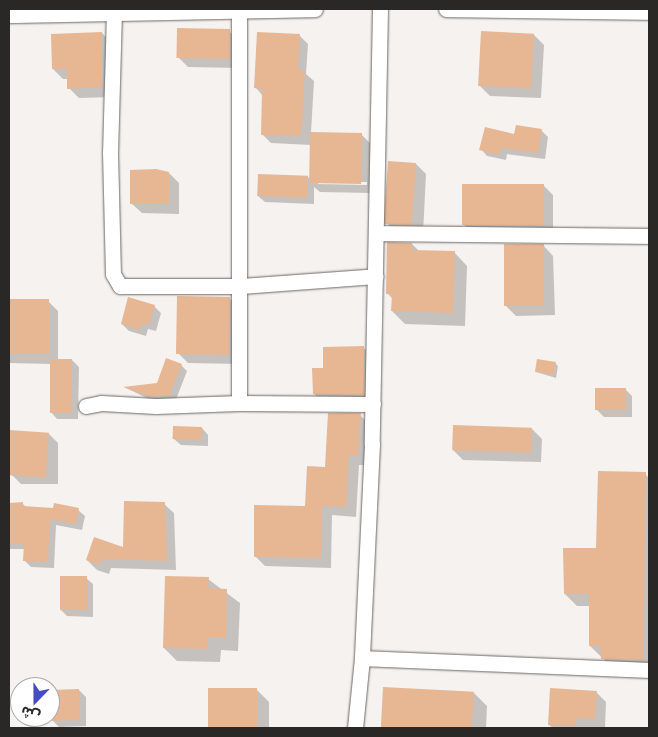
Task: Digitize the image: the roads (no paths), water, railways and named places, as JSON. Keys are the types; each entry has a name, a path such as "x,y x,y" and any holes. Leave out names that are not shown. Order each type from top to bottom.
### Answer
{"street":[{"path":"9,15 114,11 315,9"},
{"path":"355,728 366,610 376,276 380,9"},
{"path":"446,9 649,12"},
{"path":"239,10 240,403"},
{"path":"114,11 110,152 113,274 124,288 241,286 376,276"},
{"path":"377,233 649,236"},
{"path":"86,406 101,403 156,406 240,403 373,404"},
{"path":"362,658 649,670"}]}
